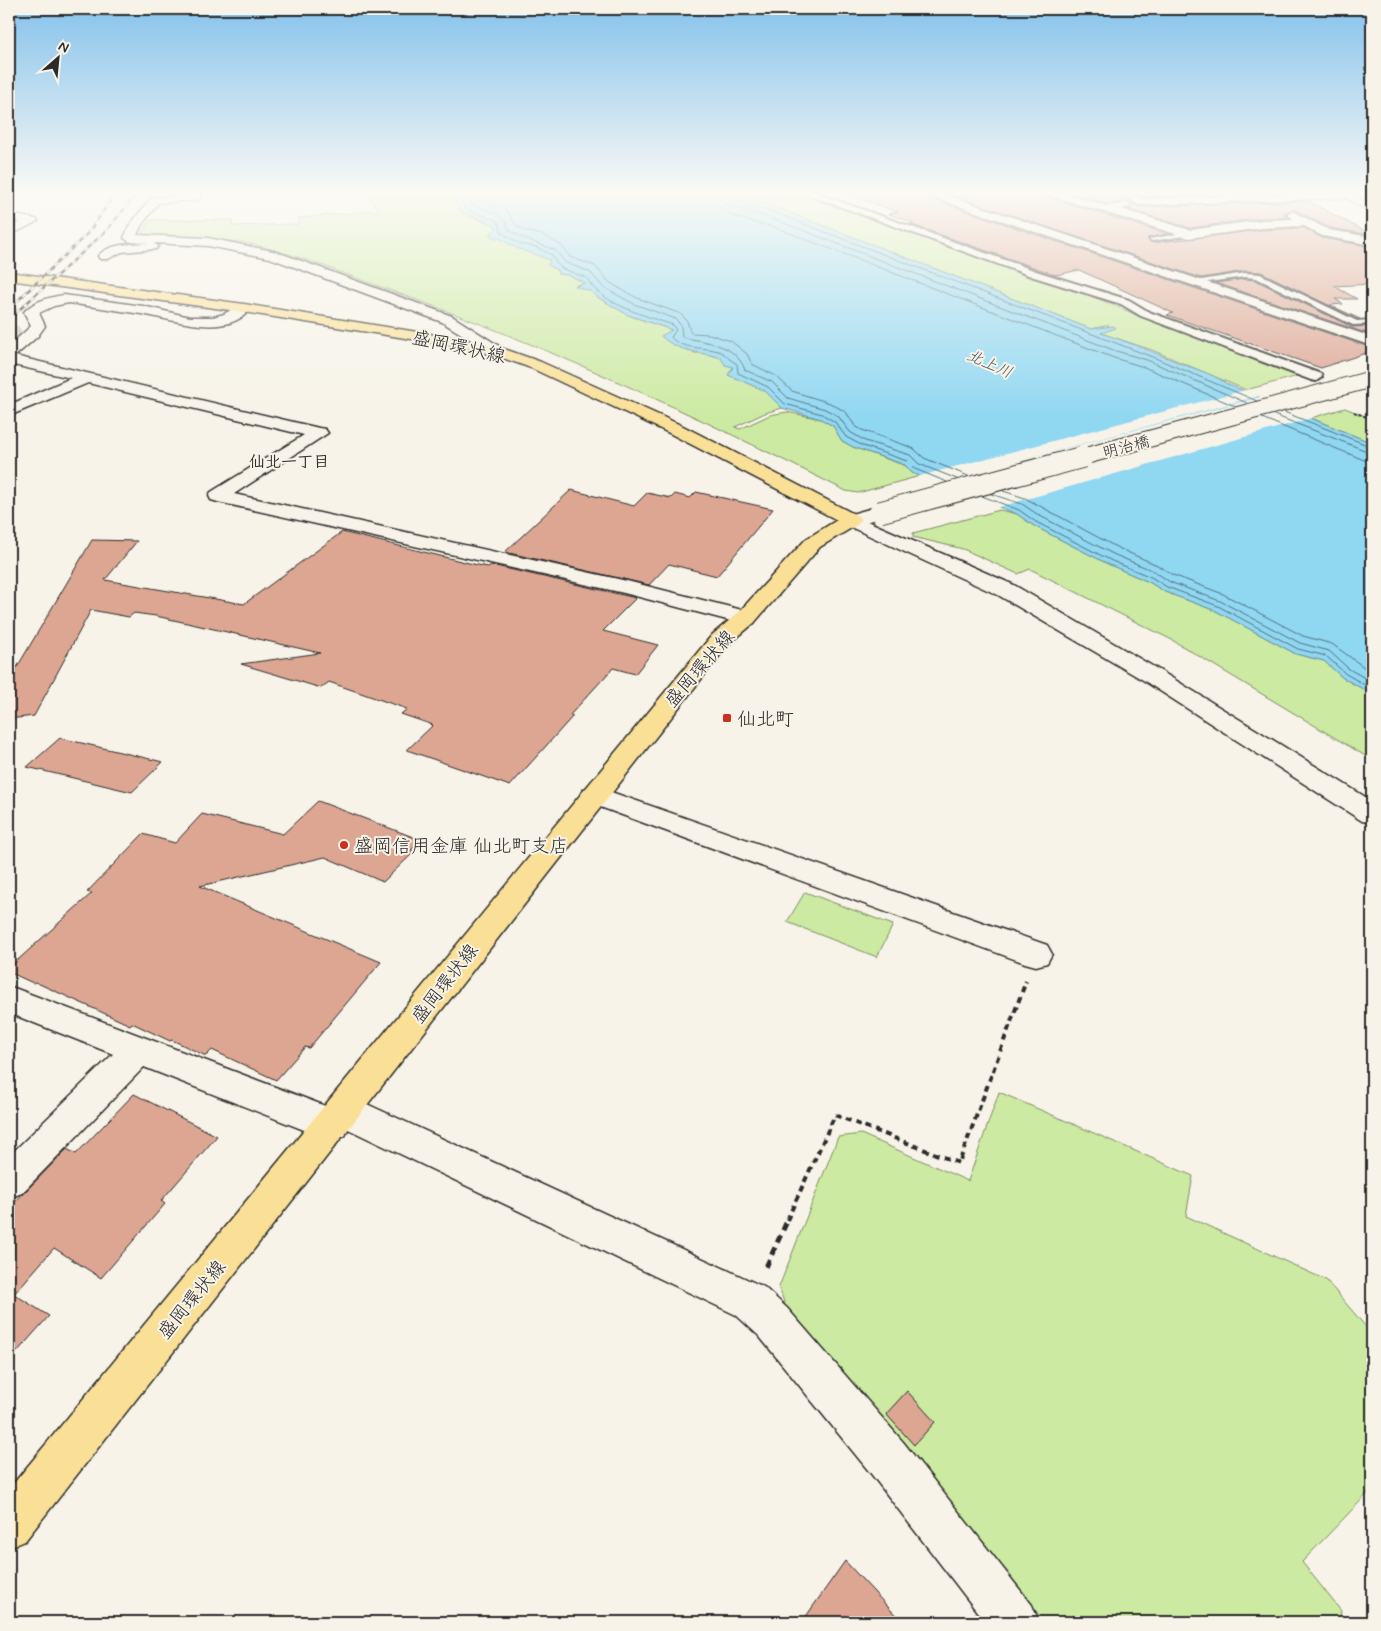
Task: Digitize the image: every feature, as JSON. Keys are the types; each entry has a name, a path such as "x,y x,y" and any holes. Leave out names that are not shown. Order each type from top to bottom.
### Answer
{"main road":[{"name":"盛岡環状線","path":"9,276 244,308 461,343 502,353 536,365 865,516"},
{"name":"盛岡環状線","path":"9,1525 720,640 746,618 813,544 865,516"}],"street":[{"path":"305,267 447,319 502,353"},
{"path":"1016,267 1125,302 1145,314 1316,377"},
{"path":"1149,267 1372,342"},
{"path":"9,352 33,333 38,326 30,312 57,300 69,299 134,309 190,321 213,321 229,317 244,308"},
{"path":"9,352 85,378 320,433 218,496 627,587 746,618"},
{"path":"9,411 85,378"},
{"name":"明治橋","path":"865,516 1372,379"},
{"path":"865,516 1006,590 1151,675 1372,814"},
{"path":"594,795 1036,954"},
{"path":"9,999 140,1048 338,1117 750,1302 772,1322 888,1459 1015,1622"},
{"path":"9,1181 140,1048"}],"lane":[{"path":"1193,282 1245,275 1257,276 1356,323 1372,322"}],"path":[{"path":"750,1302 835,1115 959,1163 1036,954"}],"green space":[{"path":"326,267 556,267 558,274 568,275 586,283 576,285 593,292 594,295 628,315 672,330 694,353 710,354 734,366 729,374 765,391 782,408 765,413 735,427 740,429 770,415 787,412 821,419 833,426 842,441 853,447 906,466 912,473 920,476 858,493 846,491 620,383 448,311"},
{"path":"931,267 1005,267 1089,295 1139,316 1302,375 1246,390 1152,350 1101,333 1109,325 1091,329"},
{"path":"1345,408 1372,419 1372,443 1311,418"},
{"path":"1000,510 1017,514 1034,526 1110,565 1149,582 1165,592 1216,611 1296,654 1324,661 1343,678 1372,694 1372,760 1172,640 1030,569 1018,574 963,549 913,537 913,533"},
{"path":"805,892 893,925 877,957 787,922"},
{"path":"999,1092 1193,1176 1186,1216 1326,1280 1372,1334 1372,1489 1302,1562 1341,1611 1339,1622 1045,1622 787,1311 779,1287 838,1137 861,1134 968,1181"}],"water":[{"name":"北上川","path":"552,267 931,267 1091,329 1114,326 1116,328 1101,333 1206,373 1227,384 1372,443 1372,694 1343,678 1324,661 1296,654 1216,611 1165,592 1149,582 1110,565 1034,526 1017,514 912,473 905,465 853,447 842,441 833,426 821,419 782,408 765,391 728,375 733,367 725,365 721,358 675,346 661,336 672,330 628,315 592,292 575,286 585,283 568,275 558,274 557,270"}],"pier":[{"path":"1249,389 1263,395 1010,463 1264,396 1315,417 992,509 916,477"}],"building":[{"path":"1033,267 1133,267 1372,348 1372,351 1321,368 1167,315 1173,313 1079,270 1056,275"},
{"path":"1168,267 1372,267 1372,284 1334,286 1357,299 1335,299 1343,304 1330,305 1360,319 1357,319 1261,272 1245,271 1201,278"},
{"path":"1245,279 1255,280 1352,327 1372,326 1372,335 1216,283"},
{"path":"571,490 634,506 647,493 671,498 675,494 690,498 696,492 773,509 717,576 669,564 649,585 505,552"},
{"path":"342,532 473,564 488,567 491,565 636,598 603,631 658,645 635,674 613,668 510,786 407,750 433,725 401,714 407,709 329,682 321,688 241,664 320,653 156,616 134,613 129,617 91,610 34,716 9,719 9,681 92,540 137,541 105,580 244,604"},
{"path":"60,738 163,762 132,792 27,767"},
{"path":"318,801 421,840 411,850 415,851 383,882 325,857 200,886 381,962 309,1048 305,1047 276,1080 212,1050 206,1056 9,972 9,968 92,893 87,892 143,834 175,843 202,814 283,834"},
{"path":"134,1094 217,1136 161,1201 165,1204 101,1278 54,1248 14,1294 49,1316 9,1361 9,1208 67,1149 76,1154"},
{"path":"907,1391 935,1422 914,1445 886,1414"},
{"path":"845,1561 902,1622 802,1622"}],"tunnel":[{"path":"9,331 15,332 11,343"}],"railway":[{"path":"9,309 53,267"},
{"path":"9,319 66,267"}],"place":[{"name":"仙北町","path":"727,718"},
{"name":"盛岡信用金庫 仙北町支店","path":"344,845"}],"district":[{"name":"仙北一丁目","path":"289,461"}]}
